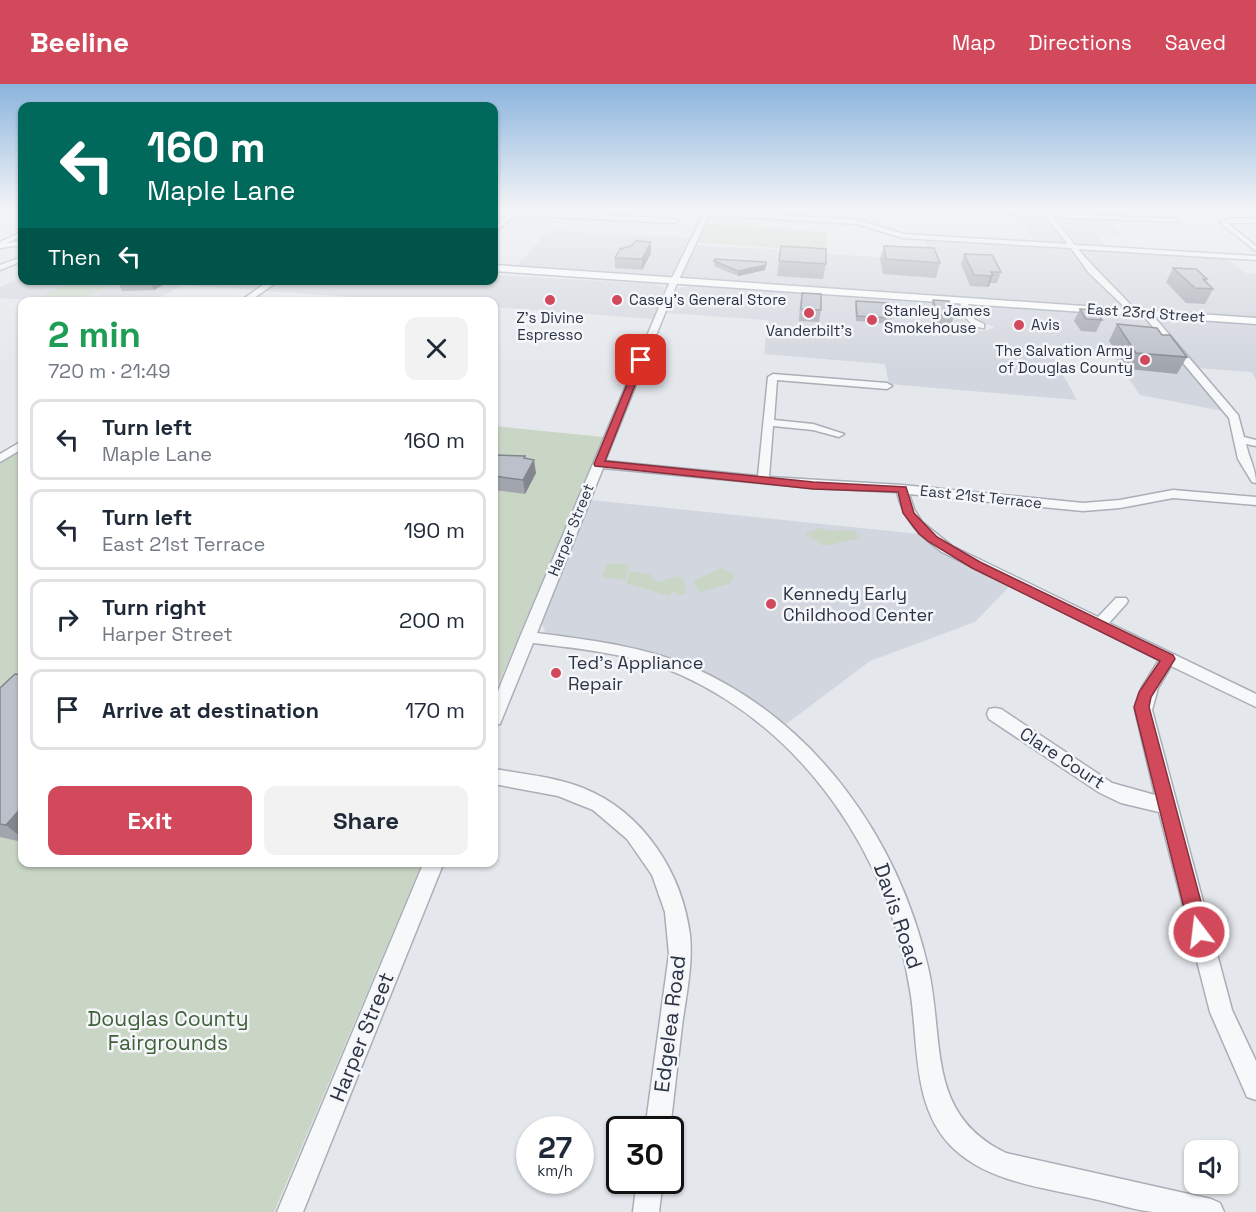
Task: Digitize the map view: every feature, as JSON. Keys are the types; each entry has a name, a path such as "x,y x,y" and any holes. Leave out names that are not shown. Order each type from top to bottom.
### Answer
{"main road":[{"name":"East 23rd Street","path":"498,270 1256,321"}],"street":[{"name":"Harper Street","path":"498,708 683,263"},
{"path":"1085,263 1092,272 1113,289 1132,312"},
{"path":"250,297 268,285"},
{"path":"963,301 971,320 981,326"},
{"path":"1146,313 1234,417 1244,459 1256,480"},
{"path":"763,480 773,377 887,386"},
{"path":"769,423 813,427 839,434"},
{"path":"1240,438 1256,443"},
{"path":"0,459 18,447"},
{"name":"East 21st Terrace","path":"599,464 813,486 902,489 1083,507 1120,504 1173,494 1256,501"},
{"path":"902,489 908,513 933,540 976,565 1256,701"},
{"path":"1099,625 1120,601"},
{"name":"Davis Road","path":"527,637 616,650 686,671 741,701 772,723 825,775 863,828 892,887 908,933 917,971 930,1077 936,1098 950,1125 969,1146 992,1161 1004,1165 1211,1212"},
{"path":"1168,659 1144,696 1142,707 1221,1012 1256,1088"},
{"name":"Clare Court","path":"995,714 1106,788 1121,795 1166,806"},
{"name":"Edgelea Road","path":"498,778 564,790 600,805 620,818 637,835 663,875 674,907 679,936 679,957 659,1116"},
{"name":"Harper Street","path":"290,1212 432,867"},
{"path":"646,1212 648,1194"}],"shaded area":[{"path":"520,263 678,263 671,276 668,277 514,269"},
{"path":"687,263 1082,263 1108,288 1123,307 1117,308 682,278"},
{"path":"1089,263 1232,263 1245,273 1256,274 1256,318 1135,308 1114,285 1098,274"},
{"path":"498,275 654,284 665,288 653,319 498,307 498,297 352,297 264,291 274,285 498,285"},
{"path":"18,279 18,285 63,285 37,297 18,297 18,299 0,298 0,287"},
{"path":"112,285 183,285 160,297 88,297"},
{"path":"183,285 266,285 258,290"},
{"path":"689,286 954,303 961,306 968,326 981,331 994,327 975,319 971,305 1139,316 1147,320 1223,411 1140,395 1110,351 1047,346 1077,400 889,384 885,364 764,354 768,320 666,313 677,289"},
{"path":"1156,319 1256,325 1256,380 1252,372 1197,368"},
{"name":"Kennedy Early Childhood Center","path":"591,500 919,534 952,557 1009,587 975,622 870,661 785,725 749,699 698,671 652,654 618,645 545,632 542,623"}],"green space":[{"path":"64,285 112,285 86,297 38,297"},
{"path":"498,426 603,437 498,686"},
{"name":"Douglas County Fairgrounds","path":"18,450 18,867 420,867 274,1212 0,1212 0,462"},
{"path":"820,528 831,531 854,530 860,538 824,546 806,535"},
{"path":"607,563 629,565 625,580 602,577"},
{"path":"722,568 735,575 729,584 700,592 693,581"},
{"path":"630,571 649,574 657,582 679,576 687,586 683,588 687,593 680,595 674,591 668,596 626,583"}],"building":[{"path":"718,263 766,263 766,265 738,271"},
{"path":"968,263 996,263 1001,272 991,272 993,275 990,276 974,275"},
{"path":"1173,268 1196,269 1207,279 1203,279 1213,289 1195,288"},
{"path":"802,293 821,294 821,310 801,309"},
{"path":"933,300 949,301 954,316 938,315"},
{"path":"856,301 888,303 891,318 857,316"},
{"path":"1080,309 1094,310 1102,320 1086,319"},
{"path":"1117,324 1157,328 1162,335 1170,335 1187,357 1136,353"},
{"path":"498,455 525,456 524,458 534,460 523,480 498,477"},
{"path":"15,674 18,674 18,812 6,825 0,824 0,688"}],"place":[{"name":"Z's Divine Espresso","path":"550,300"},
{"name":"Casey's General Store","path":"617,300"},
{"name":"Vanderbilt's","path":"809,313"},
{"name":"Stanley James Smokehouse","path":"872,320"},
{"name":"Avis","path":"1019,325"},
{"name":"The Salvation Army of Douglas County","path":"1145,360"},
{"name":"Kennedy Early Childhood Center","path":"771,604"},
{"name":"Ted's Appliance Repair","path":"556,673"}],"route":[{"path":"641,360 599,464 813,486 902,489 905,505 914,522 933,540 947,549 1168,659 1144,696 1142,707 1199,932"}]}
